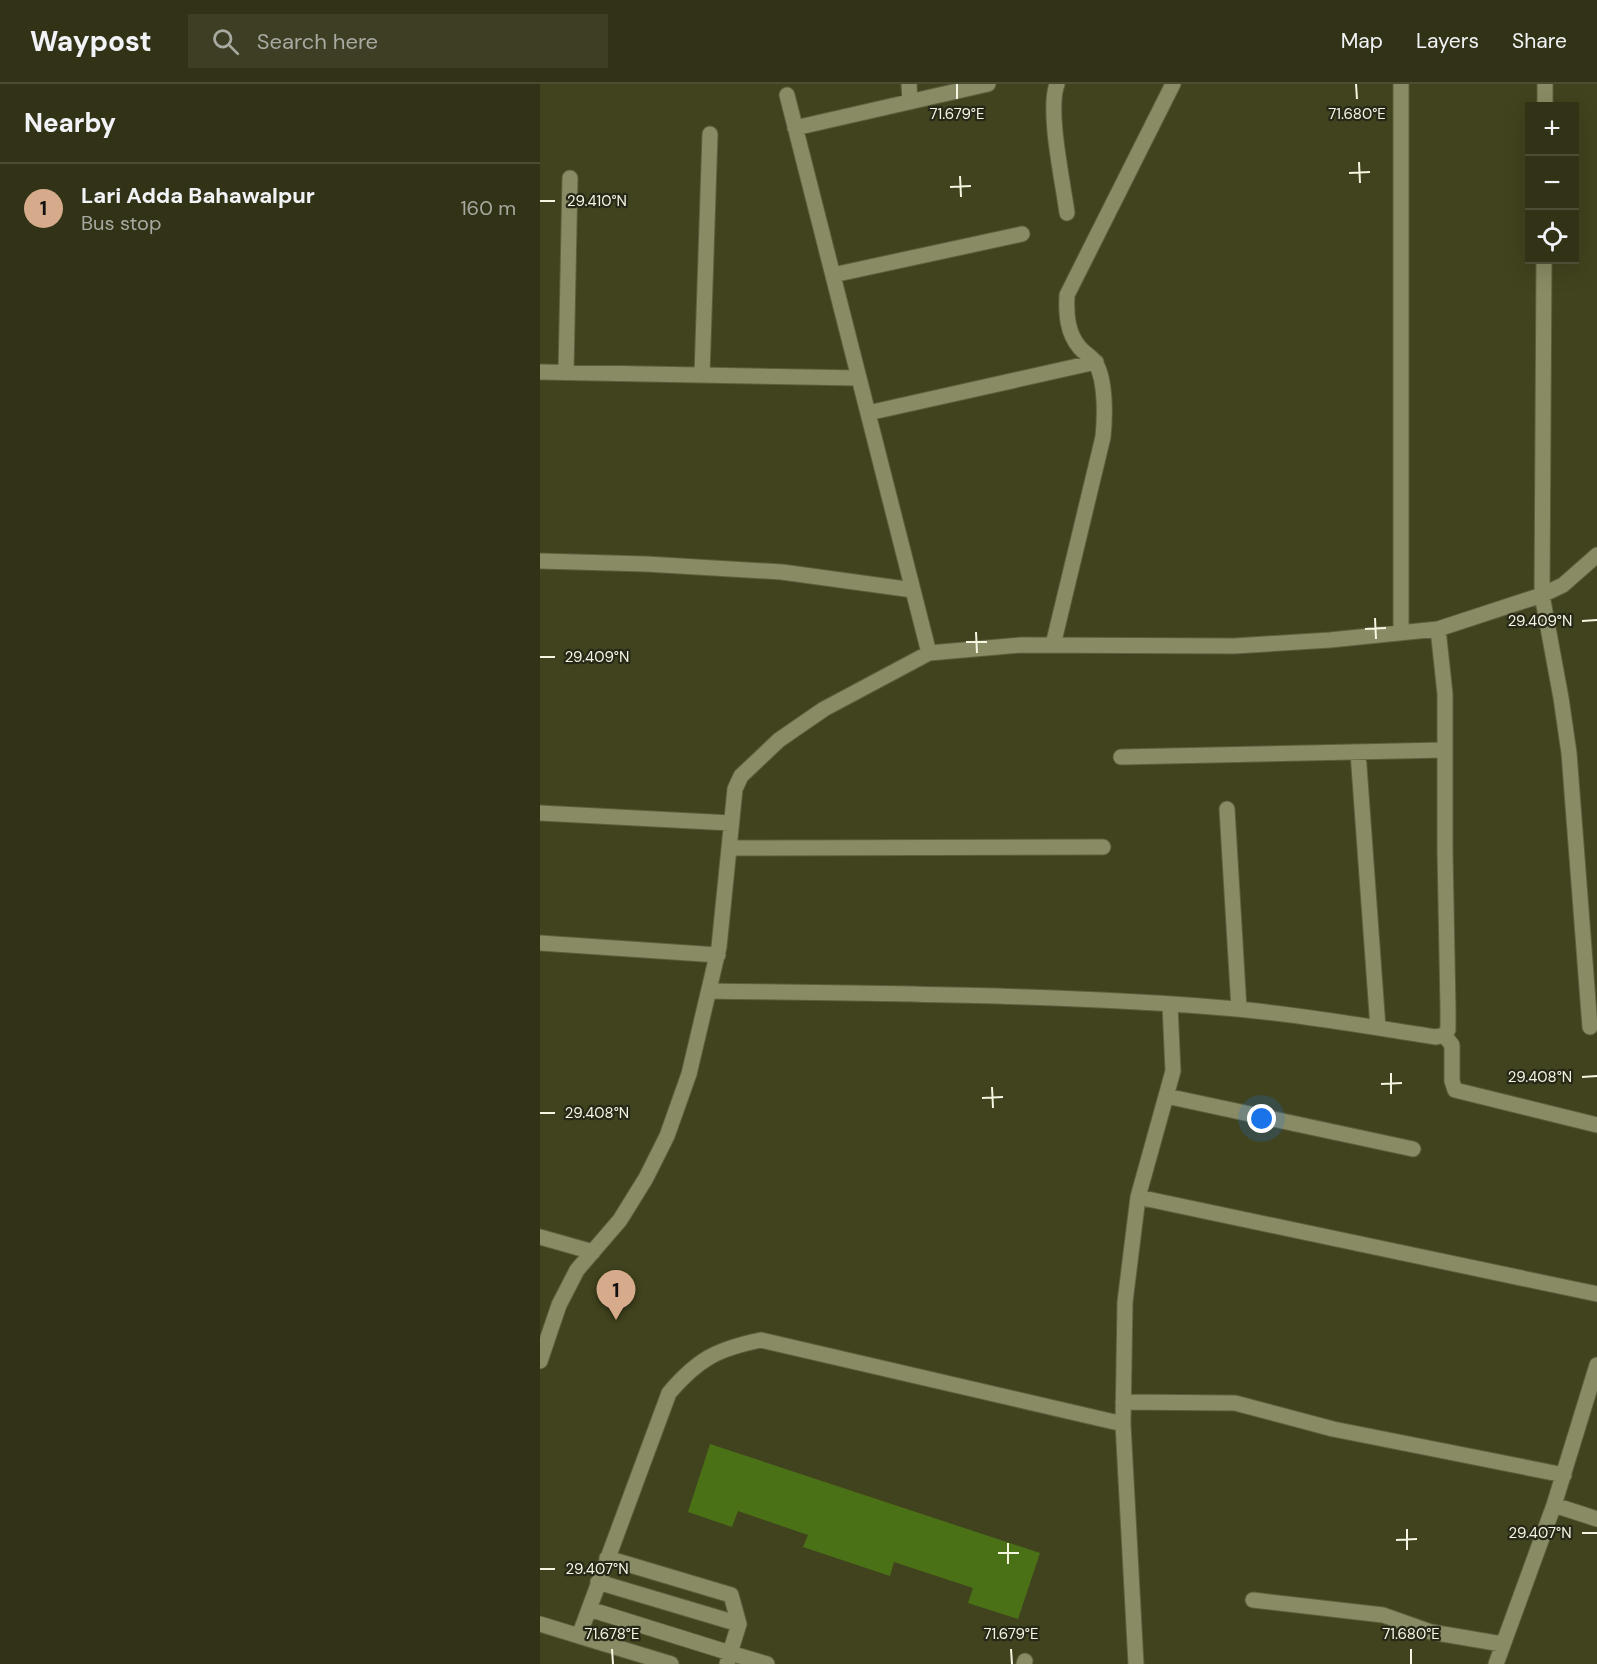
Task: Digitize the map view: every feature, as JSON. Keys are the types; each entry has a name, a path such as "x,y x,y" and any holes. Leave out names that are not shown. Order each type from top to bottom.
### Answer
{"street":[{"path":"909,84 909,102"},
{"path":"795,128 988,84"},
{"path":"1057,84 1054,92 1054,123 1067,213"},
{"path":"1053,645 1105,417 1101,375 1096,362 1079,348 1070,331 1066,312 1067,295 1173,84"},
{"path":"1401,84 1401,633"},
{"path":"1545,84 1545,102"},
{"path":"787,95 929,653"},
{"path":"702,375 710,134"},
{"path":"566,372 570,178"},
{"path":"833,275 1022,234"},
{"path":"1544,264 1542,594 1569,753 1590,1028"},
{"path":"868,413 1096,362"},
{"path":"540,372 859,378"},
{"path":"540,1361 559,1305 577,1270 620,1220 646,1178 667,1136 690,1074 718,955 735,789 741,776 779,740 824,709 929,653 1021,645 1234,646 1438,629 1563,585 1597,555"},
{"path":"540,561 646,564 782,572 913,590"},
{"path":"709,991 999,996 1239,1009 1436,1037 1444,1035 1448,1030 1448,1009 1444,694 1438,629"},
{"path":"1121,757 1444,750"},
{"path":"1358,752 1378,1028"},
{"path":"1227,809 1239,1009"},
{"path":"540,813 731,823"},
{"path":"730,848 1103,846"},
{"path":"540,943 718,955"},
{"path":"1136,1664 1123,1424 1125,1302 1138,1197 1173,1071 1170,1005"},
{"path":"1444,1035 1452,1045 1452,1081 1455,1090 1597,1125"},
{"path":"1166,1096 1413,1149"},
{"path":"1138,1197 1597,1294"},
{"path":"540,1237 593,1252"},
{"path":"579,1636 669,1393 699,1362 719,1351 761,1340 1123,1424"},
{"path":"1496,1664 1592,1397 1597,1365"},
{"path":"1123,1402 1235,1403 1333,1429 1564,1475"},
{"path":"1554,1505 1597,1520"},
{"path":"607,1558 731,1595 739,1624 728,1659"},
{"path":"598,1582 739,1624"},
{"path":"1253,1600 1383,1615 1431,1632 1502,1644"},
{"path":"589,1609 728,1659 767,1664"},
{"path":"540,1624 671,1664"}],"building":[{"path":"710,1444 1040,1553 1018,1619 968,1603 973,1588 894,1562 890,1576 803,1547 808,1535 738,1511 732,1527 688,1512"}],"place":[{"name":"Lari Adda Bahawalpur","path":"616,1320"}]}
